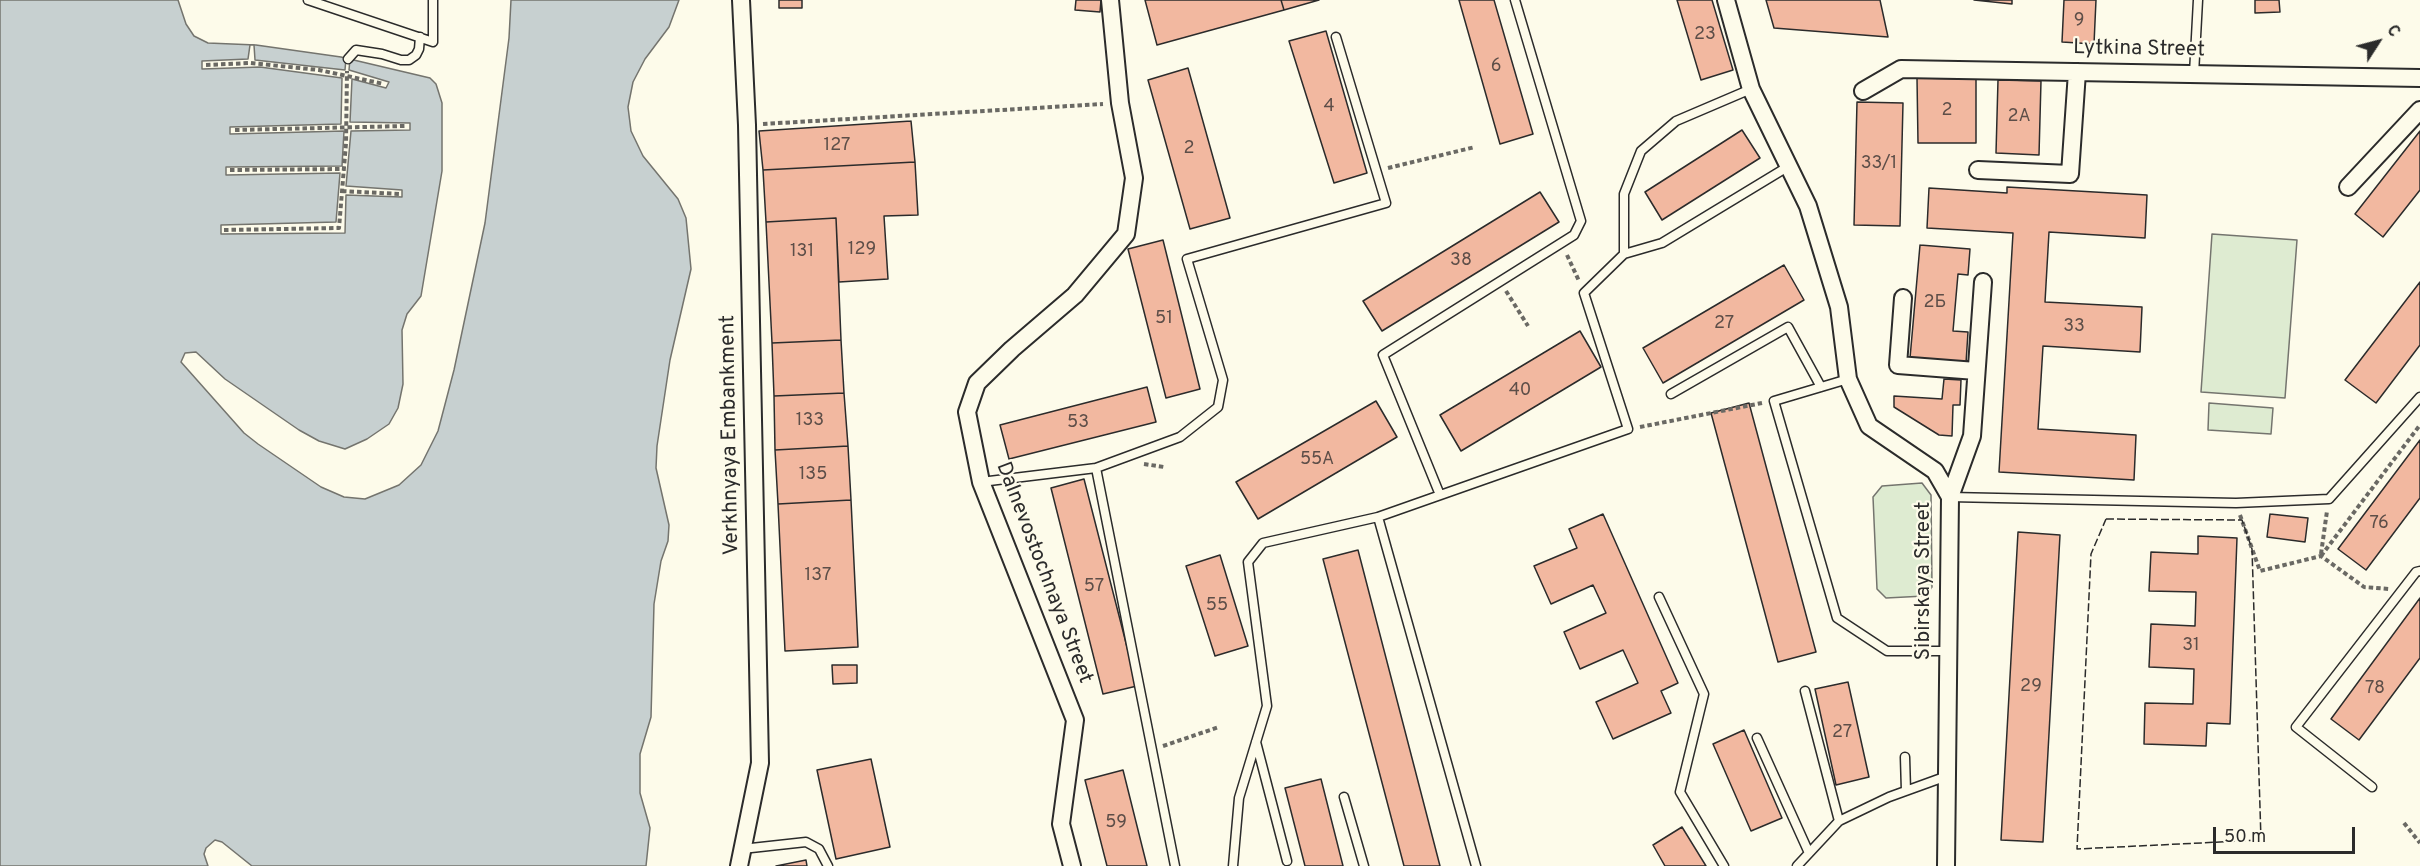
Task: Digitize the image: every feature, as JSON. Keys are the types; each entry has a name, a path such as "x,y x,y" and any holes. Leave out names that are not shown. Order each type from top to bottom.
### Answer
{"street":[{"name":"Verkhnyaya Embankment","path":"740,858 760,763 747,125 741,0"},
{"name":"Dalnevostochnaya Street","path":"1072,866 1061,824 1075,720 981,482 967,412 977,383 1012,349 1075,295 1126,234 1134,178 1120,103 1110,0"},
{"name":"Sibirskaya Street","path":"1726,0 1751,89 1808,206 1839,307 1848,379 1869,426 1935,471 1950,496 1946,866"},
{"name":"Lytkina Street","path":"1863,91 1901,69 2420,78"},
{"path":"1978,170 2070,174 2077,72"},
{"path":"2348,187 2420,110"},
{"path":"1950,496 1972,436 1983,282"},
{"path":"1904,298 1898,365 1976,371"}],"lane":[{"path":"308,0 433,42 433,0"},
{"path":"1440,495 1383,355 1574,235 1581,221 1515,0"},
{"path":"2194,74 2198,0"},
{"path":"348,59 356,50 409,60 416,55 419,49 420,37"},
{"path":"981,482 1096,468 1180,437 1218,407 1223,380 1186,259 1386,203 1336,37"},
{"path":"1624,254 1624,194 1641,151 1676,121 1751,89"},
{"path":"1233,866 1239,798 1267,706 1248,562 1263,543 1378,517 1628,429 1584,292 1624,254 1662,243 1789,166"},
{"path":"1671,394 1788,327 1821,387"},
{"path":"1848,379 1774,401 1837,618 1887,651 1948,651"},
{"path":"1950,496 2236,503 2329,499 2420,397"},
{"path":"1096,468 1175,866"},
{"path":"1378,517 1476,866"},
{"path":"2372,787 2296,727 2416,572 2420,571"},
{"path":"1659,597 1704,694 1680,792 1724,866"},
{"path":"1806,691 1839,821"},
{"path":"1757,738 1809,853"},
{"path":"1256,742 1287,861"},
{"path":"1905,757 1906,791"},
{"path":"1797,866 1839,821 1906,791 1947,776"},
{"path":"1344,797 1364,866"},
{"path":"740,858 806,842 819,849 828,866"}],"path":[{"path":"224,230 339,228 347,127 348,59"},
{"path":"206,65 250,63 346,75 384,84"},
{"path":"747,125 1120,103"},
{"path":"236,130 405,126"},
{"path":"1388,168 1474,147"},
{"path":"230,170 344,169"},
{"path":"342,190 399,194"},
{"path":"1561,243 1584,292"},
{"path":"1500,282 1528,326"},
{"path":"1628,429 1774,401"},
{"path":"2236,503 2260,571 2321,556 2420,424"},
{"path":"1141,464 1164,467"},
{"path":"2321,556 2329,499"},
{"path":"2321,556 2364,587 2402,590"},
{"path":"1152,750 1220,727"},
{"path":"2404,823 2420,843"}],"green space":[{"path":"2212,234 2297,240 2285,398 2201,392"},
{"path":"2209,403 2273,408 2271,434 2208,430"},
{"path":"1922,483 1931,495 1932,587 1925,596 1886,598 1877,589 1873,497 1882,486"}],"shaded area":[{"path":"0,0 178,0 186,24 194,36 208,43 256,45 341,57 430,78 436,84 442,103 442,171 421,296 407,314 402,330 403,384 398,408 389,424 367,439 345,449 319,441 299,430 225,379 196,352 185,353 181,362 244,433 258,444 321,487 344,497 365,499 399,485 421,465 438,431 454,370 485,223 509,38 511,0 679,0 669,27 645,59 633,82 628,107 631,131 643,156 678,199 686,218 691,269 670,360 657,446 656,468 669,525 668,541 661,561 654,604 651,717 640,754 640,793 650,828 646,866 252,866 222,842 215,840 206,848 204,854 208,866 0,866"}],"pier":[{"path":"250,45 254,45 255,60 345,70 346,58 350,59 349,70 389,82 386,88 352,79 350,122 410,123 410,130 351,131 346,186 402,190 402,197 346,195 345,233 221,234 221,225 336,222 340,173 226,175 226,167 342,166 344,131 230,134 230,127 341,124 342,78 260,67 202,69 202,61 248,59"}],"building":[{"path":"779,0 802,0 802,8 779,8"},
{"path":"1076,0 1101,0 1100,12 1075,10"},
{"path":"1145,0 1281,0 1284,10 1157,45"},
{"path":"1281,0 1319,0 1284,10"},
{"path":"1459,0 1494,0 1533,134 1500,144"},
{"path":"1677,0 1712,0 1733,70 1701,80"},
{"path":"1766,0 1880,0 1888,37 1774,28"},
{"path":"1974,0 2012,0 2012,4"},
{"path":"2064,0 2096,0 2094,44 2062,42"},
{"path":"2255,0 2279,0 2280,12 2255,13"},
{"path":"1326,31 1367,173 1334,183 1289,41"},
{"path":"1188,68 1230,218 1190,229 1148,80"},
{"path":"1917,78 1976,79 1976,143 1918,143"},
{"path":"1998,80 2041,81 2039,155 1996,153"},
{"path":"1857,102 1903,103 1900,226 1854,225"},
{"path":"911,121 915,162 763,170 759,131"},
{"path":"1742,130 1760,158 1662,220 1645,192"},
{"path":"2420,131 2420,190 2383,237 2355,214"},
{"path":"915,162 918,215 884,216 888,279 839,282 836,218 766,222 763,170"},
{"path":"2007,187 2147,195 2145,238 2049,232 2045,302 2142,307 2140,352 2043,346 2038,429 2136,435 2134,480 1999,472 2013,233 1927,228 1929,188 2007,193"},
{"path":"1540,192 1559,222 1382,331 1363,301"},
{"path":"836,218 841,340 772,343 766,222"},
{"path":"1163,240 1200,389 1166,398 1128,249"},
{"path":"1920,245 1970,249 1968,275 1958,274 1953,331 1968,332 1966,363 1910,358"},
{"path":"1784,265 1804,300 1663,383 1643,348"},
{"path":"2420,282 2420,345 2376,403 2345,380"},
{"path":"1580,331 1601,367 1461,451 1440,415"},
{"path":"841,340 844,393 774,396 772,343"},
{"path":"1944,379 1961,380 1960,405 1953,405 1952,436 1939,435 1894,407 1894,396 1942,399"},
{"path":"1147,387 1156,422 1009,459 1000,425"},
{"path":"844,393 848,446 775,450 774,396"},
{"path":"1376,401 1397,437 1258,519 1236,482"},
{"path":"1749,403 1816,652 1778,662 1711,413"},
{"path":"2420,440 2420,498 2366,570 2338,549"},
{"path":"848,446 851,500 778,504 775,450"},
{"path":"1084,479 1137,686 1103,694 1051,488"},
{"path":"851,500 858,647 785,651 778,504"},
{"path":"1603,514 1678,683 1661,691 1671,713 1613,739 1596,702 1638,683 1623,650 1580,669 1564,632 1606,613 1593,585 1551,604 1534,566 1577,548 1569,529"},
{"path":"2270,514 2308,518 2305,542 2267,537"},
{"path":"2018,532 2060,535 2043,842 2001,840"},
{"path":"2198,536 2237,538 2230,724 2207,723 2206,746 2144,744 2145,703 2193,704 2194,669 2149,667 2151,624 2195,626 2196,592 2149,591 2151,552 2198,554"},
{"path":"1358,550 1440,866 1404,866 1323,559"},
{"path":"1220,555 1248,646 1215,656 1186,566"},
{"path":"2420,598 2420,658 2359,740 2331,719"},
{"path":"832,665 857,665 857,683 833,684"},
{"path":"1848,682 1869,777 1836,785 1815,689"},
{"path":"1744,730 1782,818 1751,831 1713,744"},
{"path":"871,759 890,847 836,859 817,770"},
{"path":"1123,770 1147,866 1107,866 1085,780"},
{"path":"1321,779 1343,866 1305,866 1285,788"},
{"path":"1682,827 1706,866 1665,866 1653,845"},
{"path":"806,860 807,866 776,866"}],"fence":[{"path":"2106,519 2242,520 2252,549 2261,840 2077,849 2091,554 2106,519"}]}
